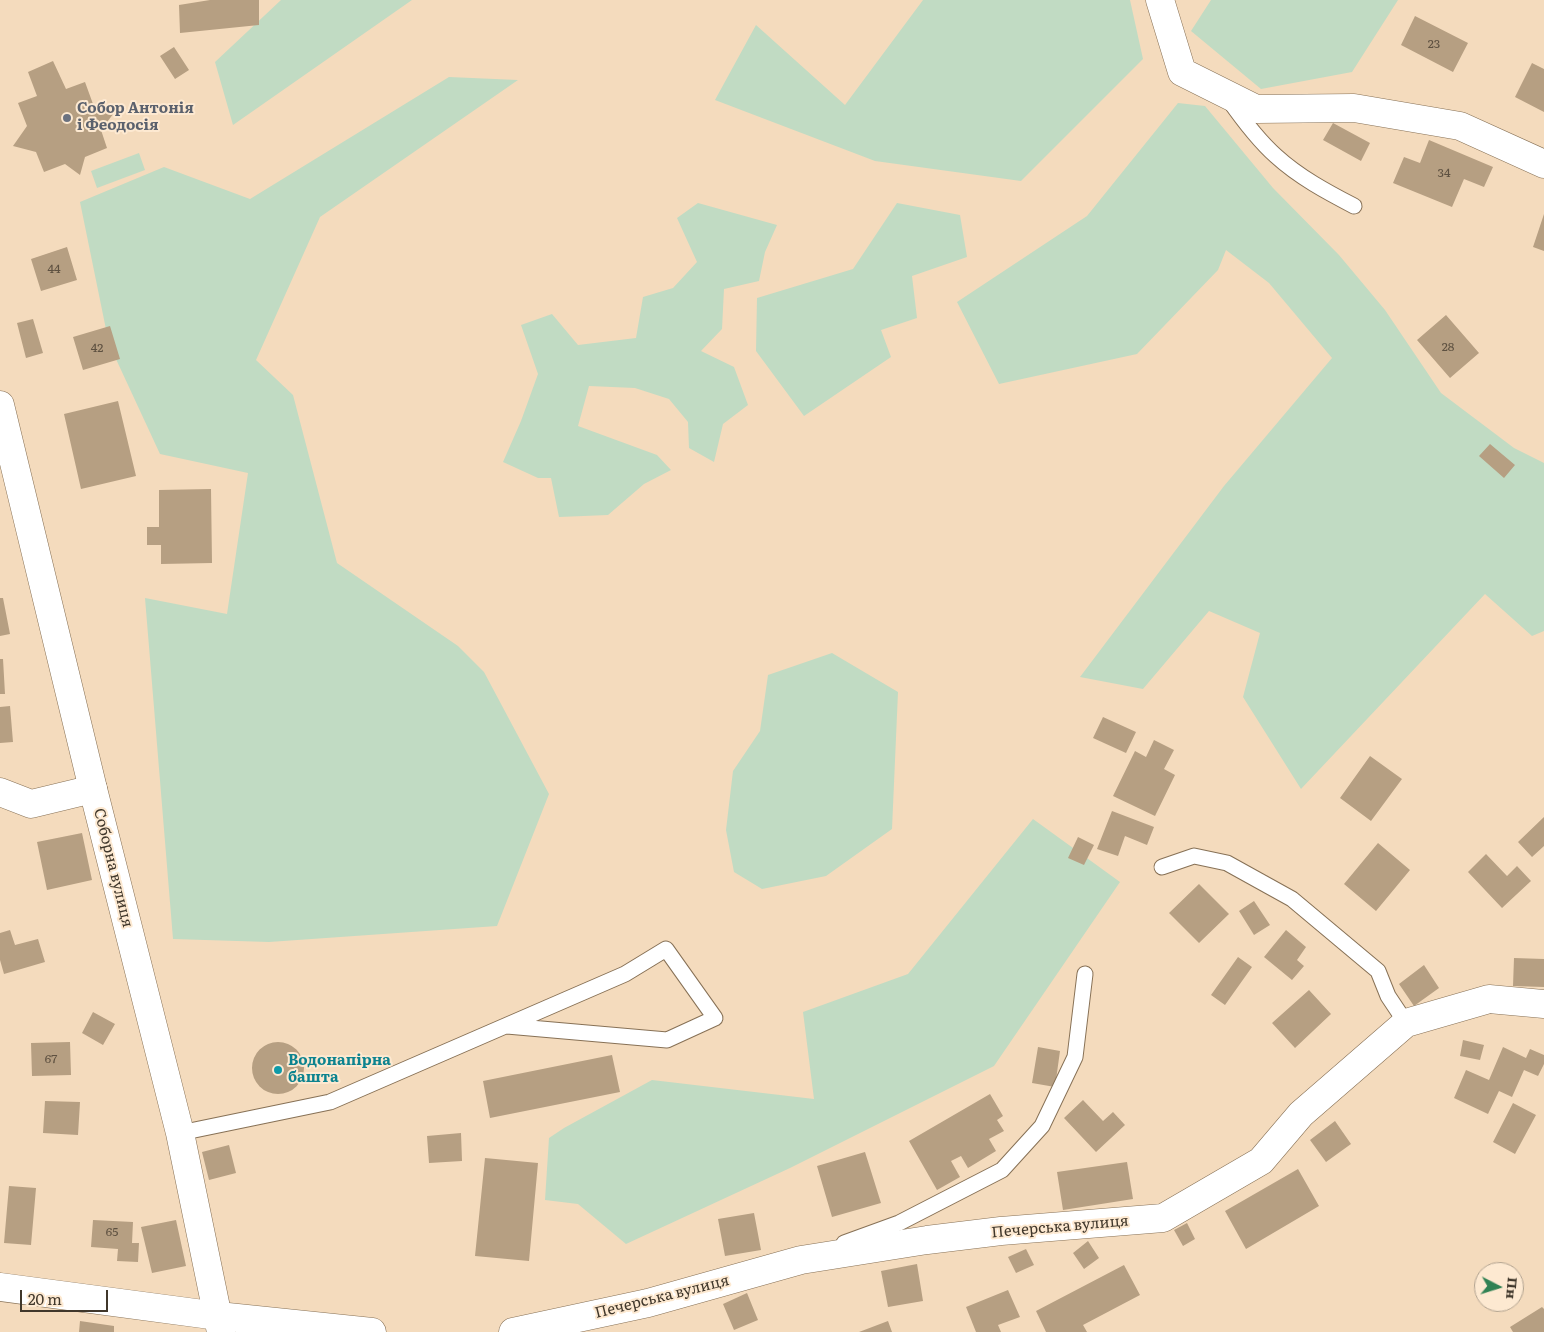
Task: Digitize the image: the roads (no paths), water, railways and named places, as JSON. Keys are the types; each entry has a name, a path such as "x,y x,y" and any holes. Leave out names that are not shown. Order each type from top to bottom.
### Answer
{"street":[{"path":"1160,0 1182,72 1256,109 1354,108 1460,126 1544,164"},
{"name":"Соборна вулиця","path":"0,405 93,789 180,1133 219,1324"},
{"path":"0,792 31,804 93,789"},
{"name":"Печерська вулиця","path":"513,1332 648,1303 801,1260 927,1240 1001,1231 1163,1218 1262,1160 1301,1114 1406,1023 1489,999 1544,1004"},
{"path":"0,1287 219,1324 372,1332"}],"lane":[{"path":"1224,93 1247,126 1276,156 1319,188 1354,206"},
{"path":"1162,867 1194,856 1227,863 1292,899 1378,971 1388,996 1406,1023"},
{"path":"180,1133 330,1102 625,974 666,949 715,1018 667,1040 506,1026"},
{"path":"801,1260 899,1223 1002,1170 1042,1126 1075,1057 1085,974"}],"place":[{"name":"Собор Антонія і Феодосія","path":"67,118"},
{"name":"Водонапірна башта","path":"278,1070"}]}
